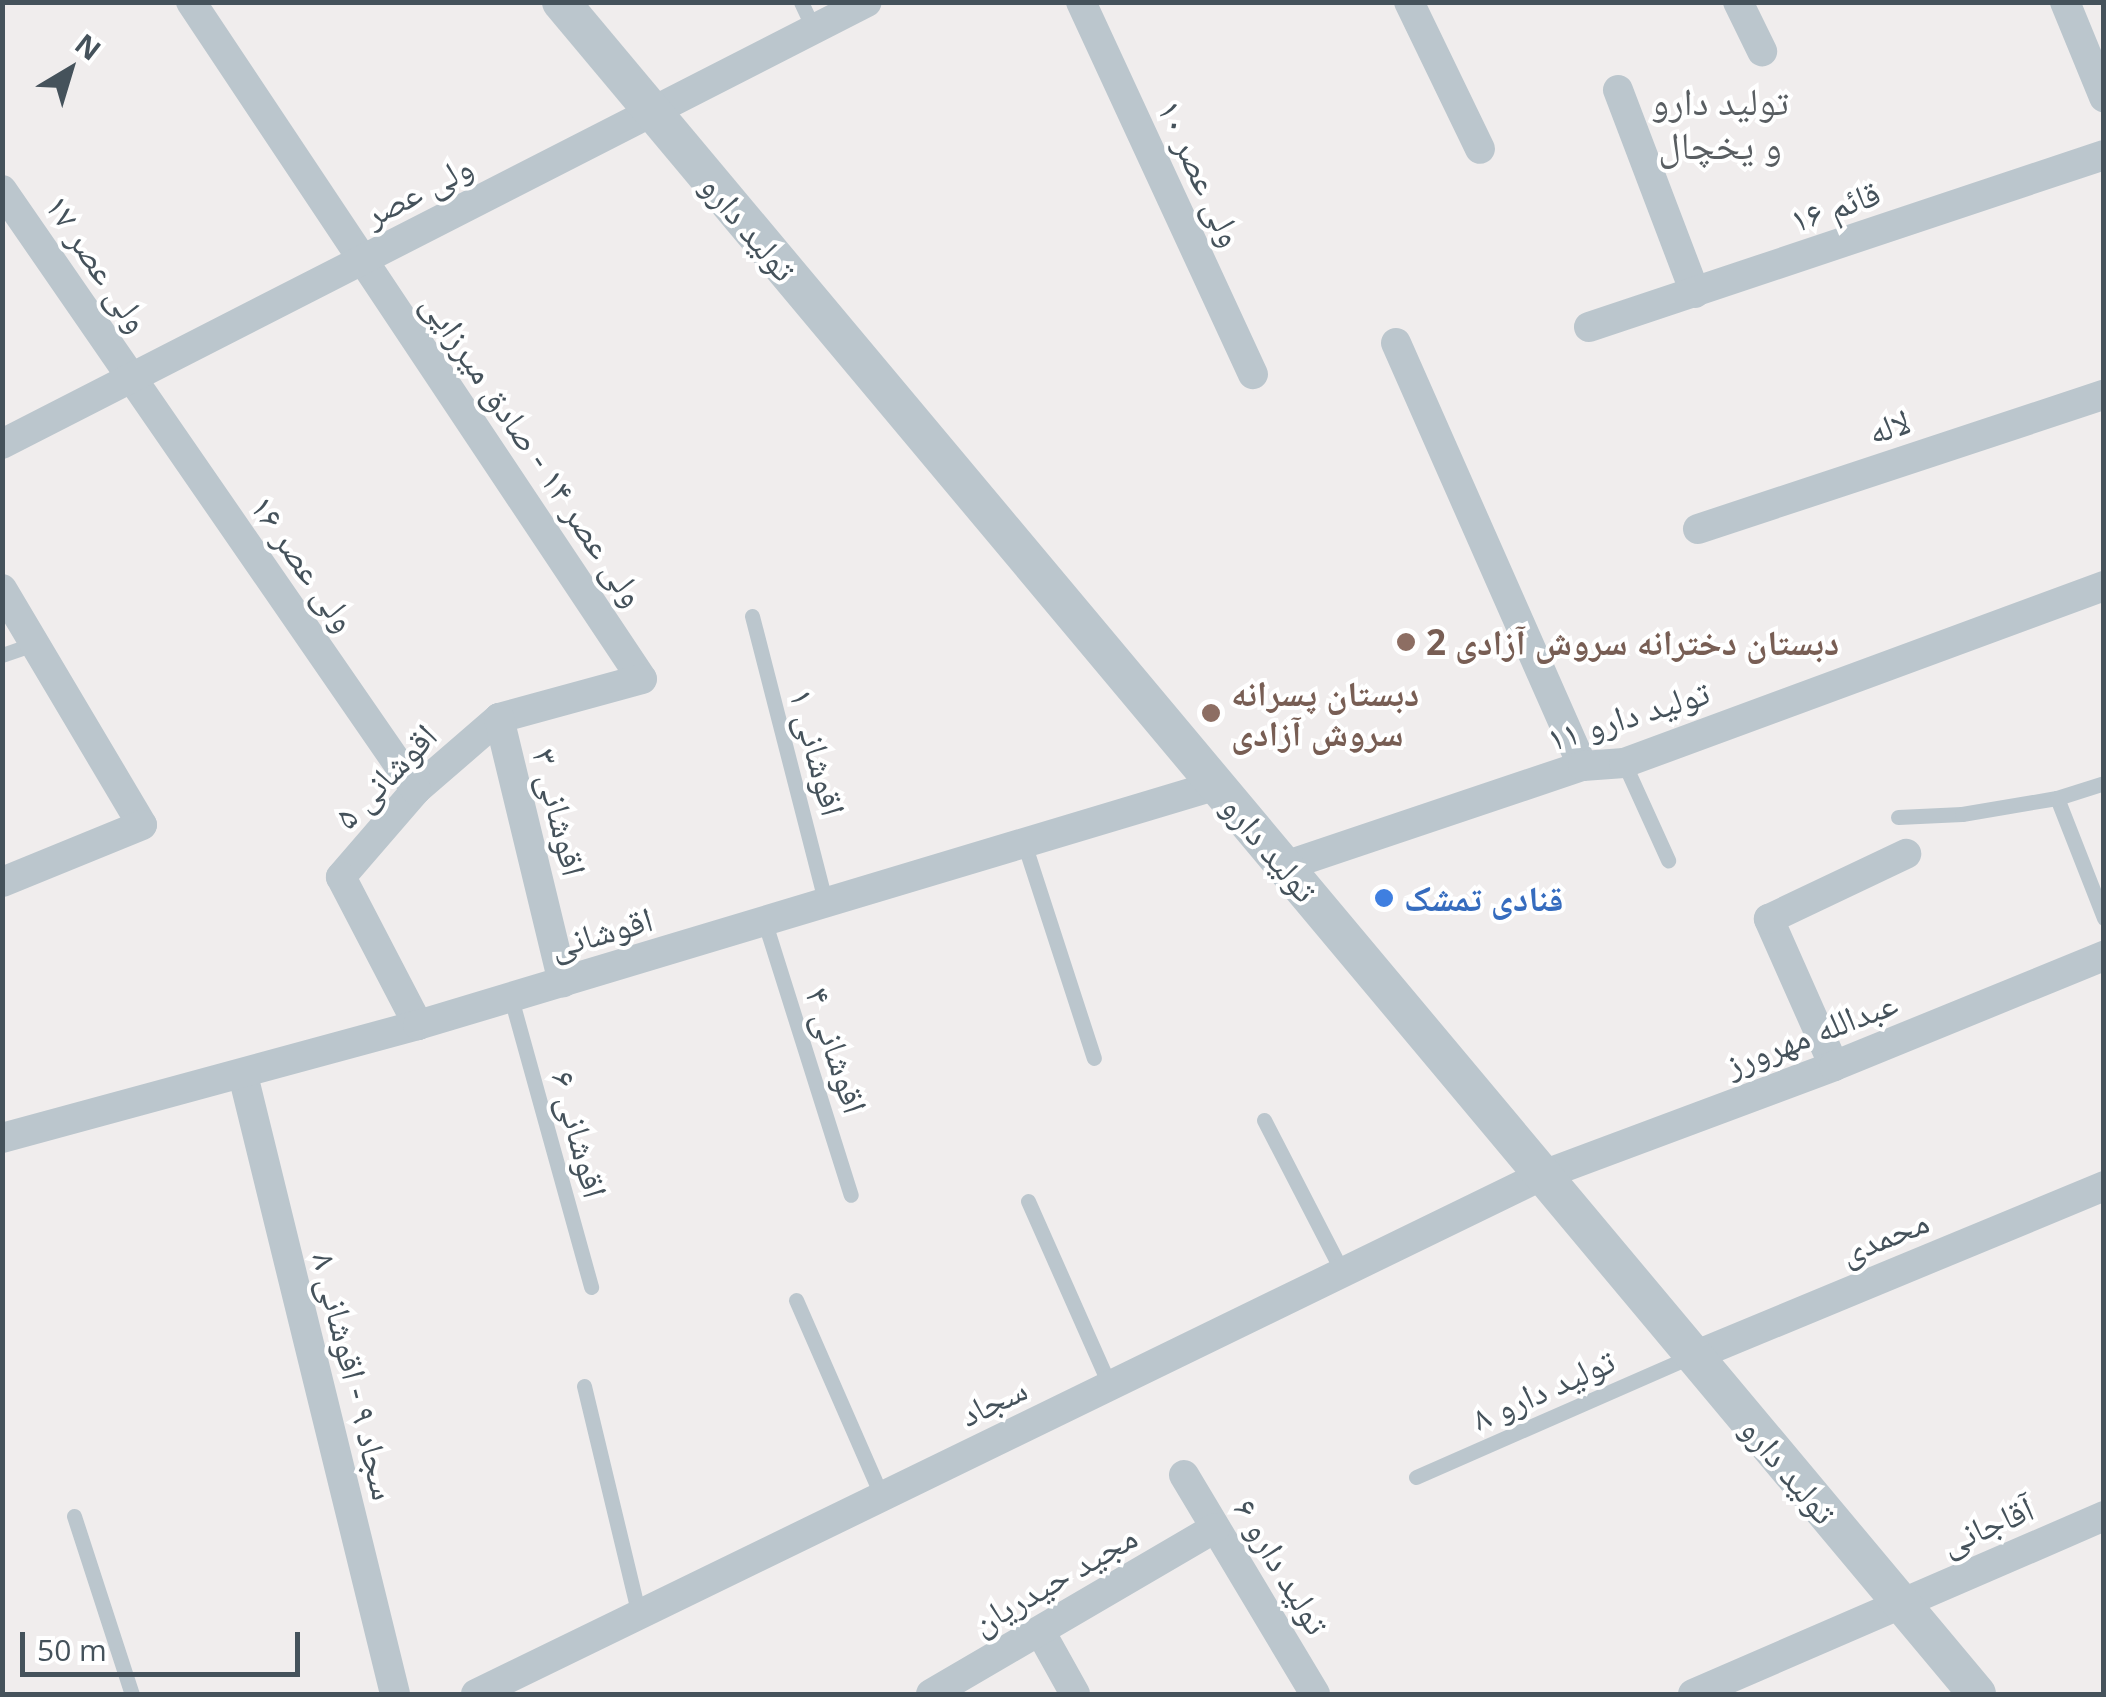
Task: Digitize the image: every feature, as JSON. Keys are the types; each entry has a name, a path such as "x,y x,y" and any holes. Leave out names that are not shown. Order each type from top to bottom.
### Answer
{"street":[{"name":"ولی عصر ۱۴ - صادق میرزایی","path":"191,2 642,679"},
{"name":"تولید دارو","path":"562,2 1977,1694"},
{"name":"ولی عصر","path":"2,444 653,112 807,16 867,2"},
{"name":"ولی عصر ۱۰","path":"1082,2 1253,374"},
{"path":"1409,2 1480,149"},
{"path":"1738,2 1762,51"},
{"path":"2065,2 2092,29 2104,96"},
{"path":"1618,90 1695,293"},
{"name":"قائم ۱۶","path":"1589,327 2104,156"},
{"name":"ولی عصر ۱۷","path":"2,190 131,378"},
{"path":"1396,343 1583,766"},
{"name":"ولی عصر ۱۶","path":"131,378 416,790"},
{"name":"لاله","path":"1698,529 2104,394"},
{"name":"تولید دارو ۱۱","path":"1285,866 1583,766 1624,763 2104,586"},
{"path":"2,589 142,825 2,882"},
{"name":"اقوشانی ۵","path":"418,1025 342,877 416,790 499,718 642,679"},
{"name":"اقوشانی ۳","path":"499,718 563,982"},
{"name":"اقوشانی","path":"2,1138 243,1075 511,998 1216,785"},
{"path":"1834,1066 1768,919 1906,854"},
{"name":"عبدالله مهرورز","path":"1543,1176 1834,1066 2104,956"},
{"name":"سجاد ۹ - اقوشانی ۸","path":"243,1075 395,1694"},
{"name":"سجاد","path":"476,1694 1543,1176"},
{"name":"محمدی","path":"1694,1356 2104,1186"},
{"name":"تولید دارو ۶","path":"1184,1475 1315,1694"},
{"name":"آقاجانی","path":"1900,1602 2104,1516"},
{"name":"مجید حیدریان","path":"931,1694 1216,1528"},
{"path":"1694,1694 1900,1602"},
{"path":"1040,1631 1075,1694"}],"lane":[{"name":"اقوشانی ۱","path":"752,616 826,904"},
{"path":"2,655 34,644"},
{"path":"1624,763 1668,860"},
{"path":"1898,817 1962,814 2057,798 2104,783"},
{"path":"2057,798 2104,918"},
{"path":"1024,843 1094,1058"},
{"name":"اقوشانی ۴","path":"766,923 851,1195"},
{"name":"اقوشانی ۶","path":"511,998 591,1286"},
{"path":"1264,1120 1343,1273"},
{"path":"1028,1201 1110,1386"},
{"path":"796,1300 882,1497"},
{"name":"تولید دارو ۸","path":"1416,1477 1694,1356"},
{"path":"584,1386 639,1615"},
{"path":"74,1516 132,1694"}],"place":[{"name":"دبستان دخترانه سروش آزادی 2","path":"1406,642"},
{"name":"دبستان پسرانه سروش آزادی","path":"1211,713"},
{"name":"قنادی تمشک","path":"1384,898"}],"district":[{"name":"تولید دارو و یخچال","path":"1720,123"}]}
